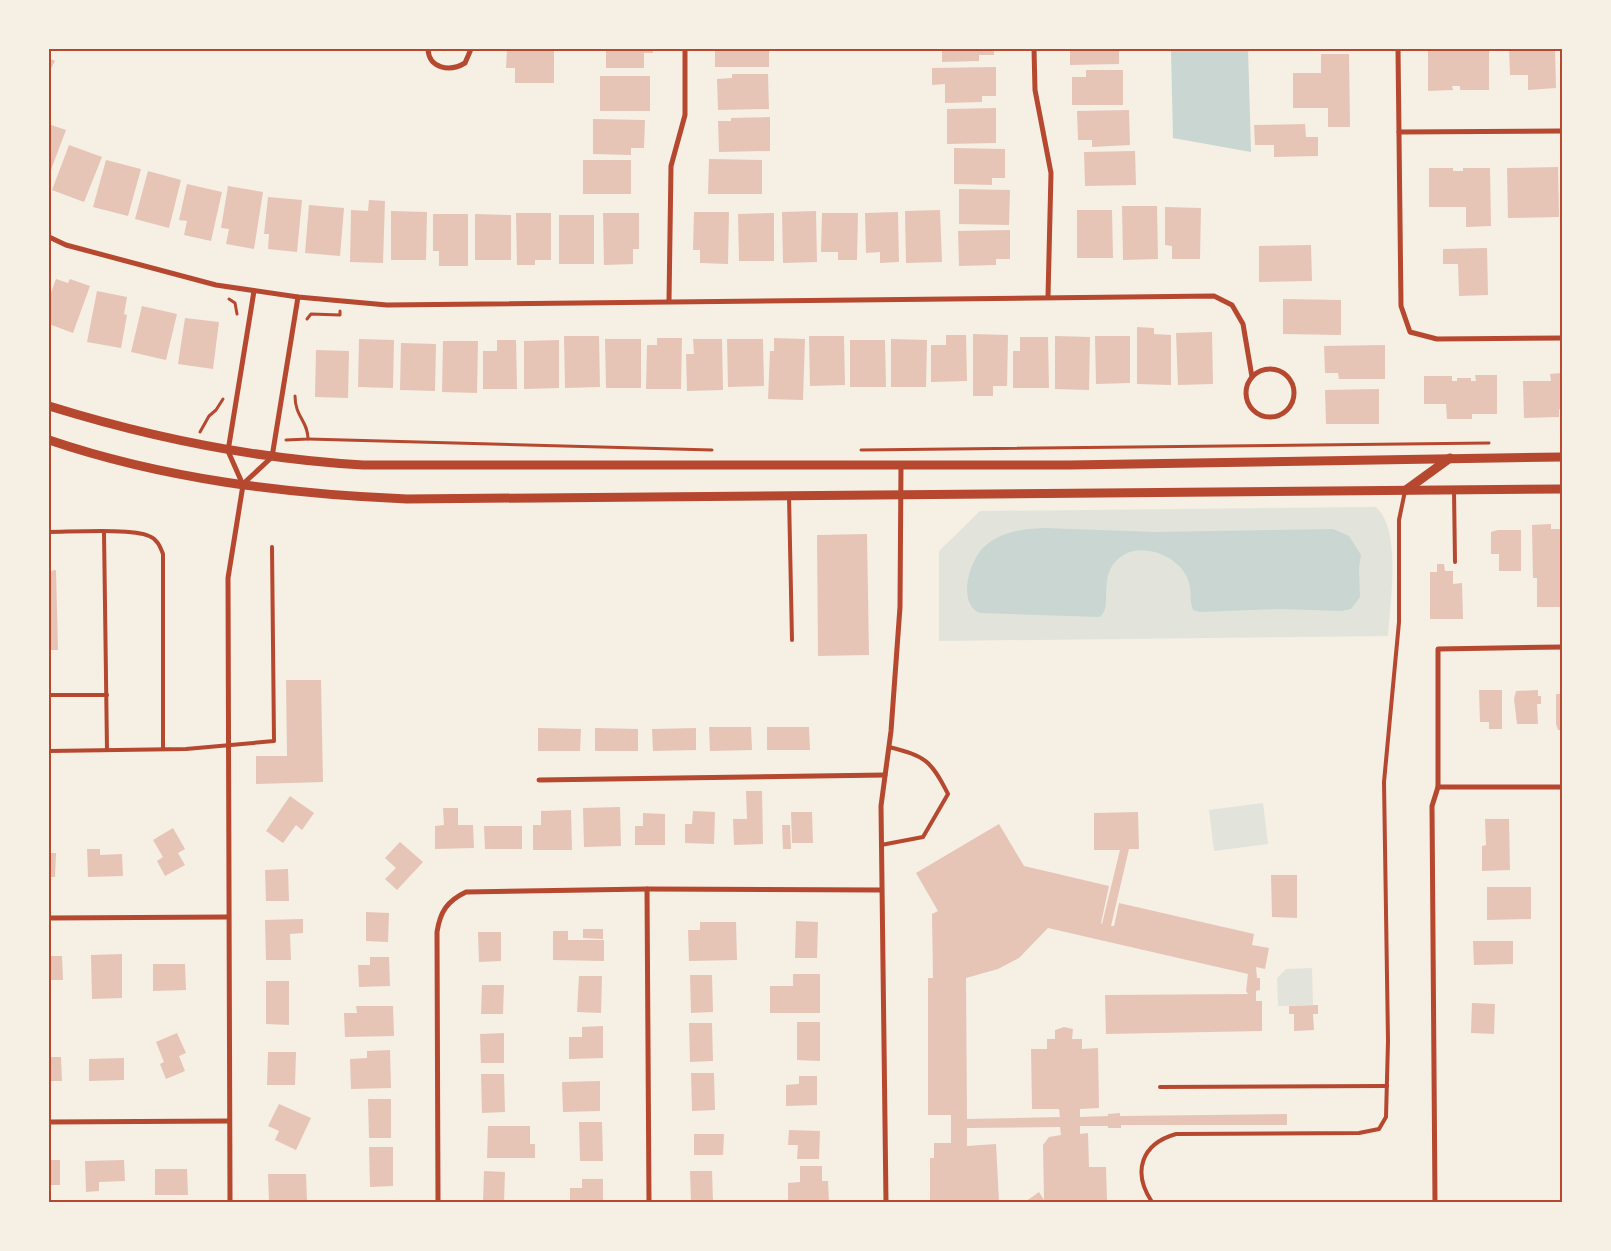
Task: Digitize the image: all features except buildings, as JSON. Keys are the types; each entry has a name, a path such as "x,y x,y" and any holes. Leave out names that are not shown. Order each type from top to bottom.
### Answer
{"street":[{"path":"428,49 431,60 437,65 451,69 464,63 471,49"},
{"path":"669,301 671,166 685,115 685,49"},
{"path":"1034,49 1035,90 1050,173 1048,297"},
{"path":"1398,49 1401,306 1410,332 1436,339 1562,338"},
{"path":"1399,132 1562,131"},
{"path":"49,237 66,245 99,252 188,279 298,297 387,304 451,305 1214,296 1232,305 1243,324 1252,377 1248,384 1247,400 1256,413 1272,417 1287,410 1294,395 1289,379 1283,373 1267,370 1252,377"},
{"path":"230,1202 228,578 242,485 228,451 254,291"},
{"path":"242,485 272,457 298,297"},
{"path":"49,406 122,427 228,451 330,463 418,466 1070,465 1562,457"},
{"path":"49,440 76,449 166,471 242,485 320,494 407,499 1562,489"},
{"path":"1405,491 1450,458"},
{"path":"886,1202 881,806 889,747 900,607 901,464"},
{"path":"1435,1202 1432,806 1438,786 1438,648 1562,646"},
{"path":"539,780 885,775"},
{"path":"1438,786 1562,787"},
{"path":"647,890 649,1202"},
{"path":"438,1202 437,932 439,919 445,907 454,898 466,892 882,890"},
{"path":"49,918 228,917"},
{"path":"49,1122 230,1121"}],"lane":[{"path":"1454,490 1455,562"},
{"path":"1152,1202 1145,1192 1141,1180 1141,1167 1145,1155 1153,1145 1164,1137 1176,1134 1359,1133 1379,1129 1386,1117 1384,782 1399,622 1399,520 1405,491"},
{"path":"789,496 792,640"},
{"path":"49,532 104,532 148,535 155,539 163,554 163,749"},
{"path":"104,532 107,750"},
{"path":"49,751 163,749 228,746 274,741 272,547"},
{"path":"49,695 107,695"},
{"path":"882,845 923,837 948,794 936,769 916,754 889,747"},
{"path":"1160,1087 1387,1086"}],"path":[{"path":"224,286 222,297 235,303 237,317"},
{"path":"304,322 312,314 340,315 341,301"},
{"path":"296,387 295,407 299,417 305,424 308,439"},
{"path":"200,433 209,416 223,401 224,395"},
{"path":"275,442 308,439 717,450"},
{"path":"858,450 1494,443"}],"shaded area":[{"path":"1171,49 1248,49 1251,152 1173,138"},
{"path":"1376,507 1384,518 1392,549 1392,587 1388,636 939,641 939,551 980,511"},
{"path":"1044,528 1156,532 1333,529 1349,536 1361,555 1359,568 1360,597 1351,609 1342,611 1279,609 1200,612 1193,610 1189,583 1179,566 1162,554 1141,550 1122,556 1114,563 1107,581 1106,607 1099,617 980,613 973,608 967,591 968,581 970,570 979,552 998,537 1006,534 1021,530"},
{"path":"1263,803 1268,844 1214,851 1209,810"},
{"path":"1312,968 1313,1005 1278,1006 1277,978 1286,969"}]}
